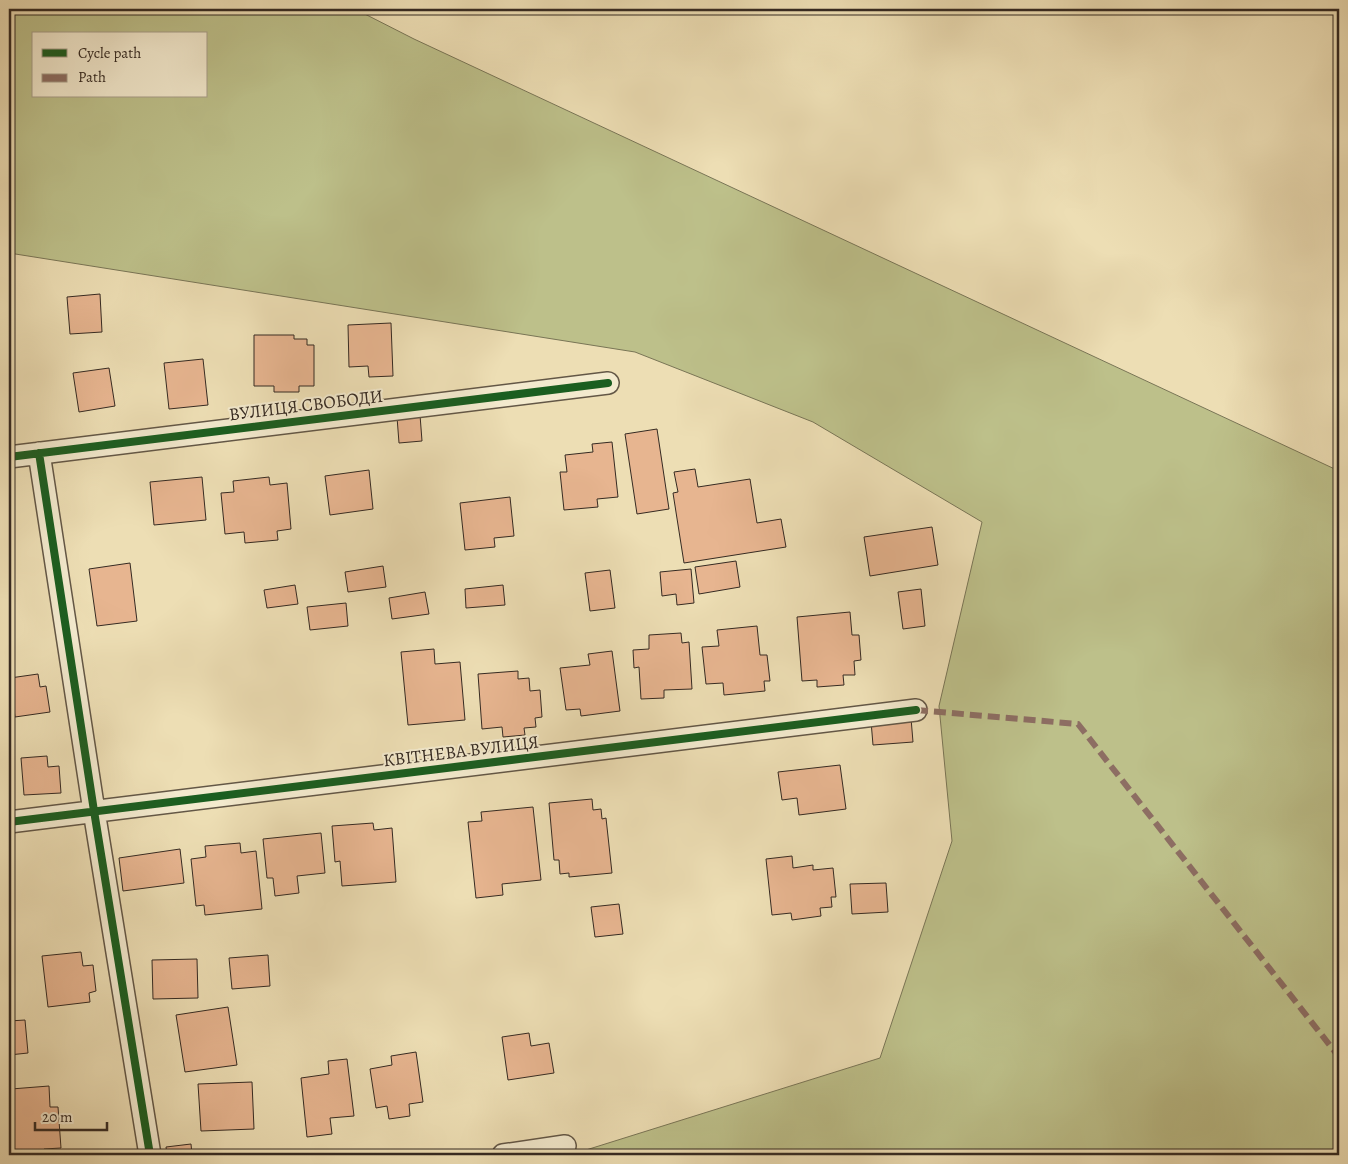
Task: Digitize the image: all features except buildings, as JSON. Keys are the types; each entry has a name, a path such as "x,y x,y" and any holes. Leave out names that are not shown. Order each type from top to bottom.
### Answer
{"street":[{"name":"ВУЛИЦЯ СВОБОДИ","path":"9,457 608,383"},
{"path":"39,453 94,811 150,1155"},
{"name":"КВІТНЕВА ВУЛИЦЯ","path":"9,822 916,710"},
{"path":"503,1155 565,1146"}],"green space":[{"path":"9,9 355,9 414,39 1339,471 1339,1155 570,1155 880,1058 952,841 939,706 982,522 813,422 635,352 9,253"}],"marked path":[{"path":"916,710 1078,724 1339,1057"}],"cycle path":[{"path":"9,457 608,383"},
{"path":"39,453 94,811 150,1155"},
{"path":"9,822 916,710"}]}
